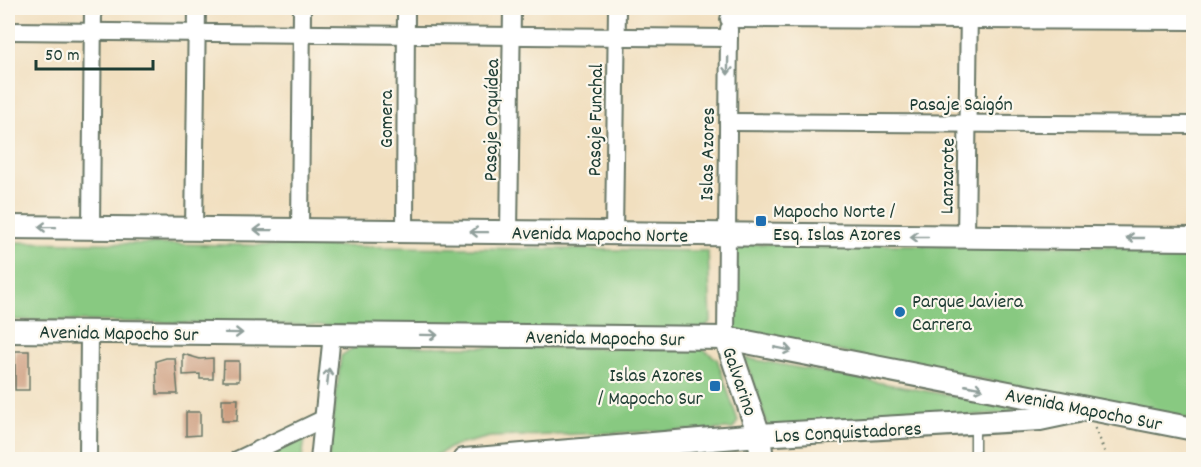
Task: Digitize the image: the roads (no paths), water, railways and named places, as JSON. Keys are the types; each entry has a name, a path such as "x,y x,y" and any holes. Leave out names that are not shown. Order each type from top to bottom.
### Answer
{"main road":[{"name":"Avenida Mapocho Norte","path":"8,227 1194,239"},
{"name":"Avenida Mapocho Sur","path":"8,331 726,338 1194,429"},
{"name":"Galvarino","path":"726,338 759,435 762,459"},
{"name":"Los Conquistadores","path":"464,459 759,435 1040,419 1089,409"}],"street":[{"path":"91,228 93,8"},
{"path":"194,229 197,8"},
{"path":"300,230 302,8"},
{"name":"Gomera","path":"405,231 406,8"},
{"name":"Pasaje Orquídea","path":"510,232 512,8"},
{"name":"Pasaje Funchal","path":"614,234 617,8"},
{"path":"729,13 968,14 1194,21"},
{"name":"Islas Azores","path":"726,338 729,13"},
{"name":"Lanzarote","path":"966,237 968,14"},
{"path":"8,31 729,38"},
{"name":"Pasaje Saigón","path":"728,122 1194,125"},
{"path":"88,459 89,332"},
{"path":"319,459 332,334"},
{"path":"237,459 323,419"}],"lane":[{"path":"975,424 975,459"}],"place":[{"name":"Mapocho Norte / Esq. Islas Azores","path":"761,221"},
{"name":"Parque Javiera Carrera","path":"900,312"},
{"name":"Islas Azores / Mapocho Sur","path":"715,386"}]}
